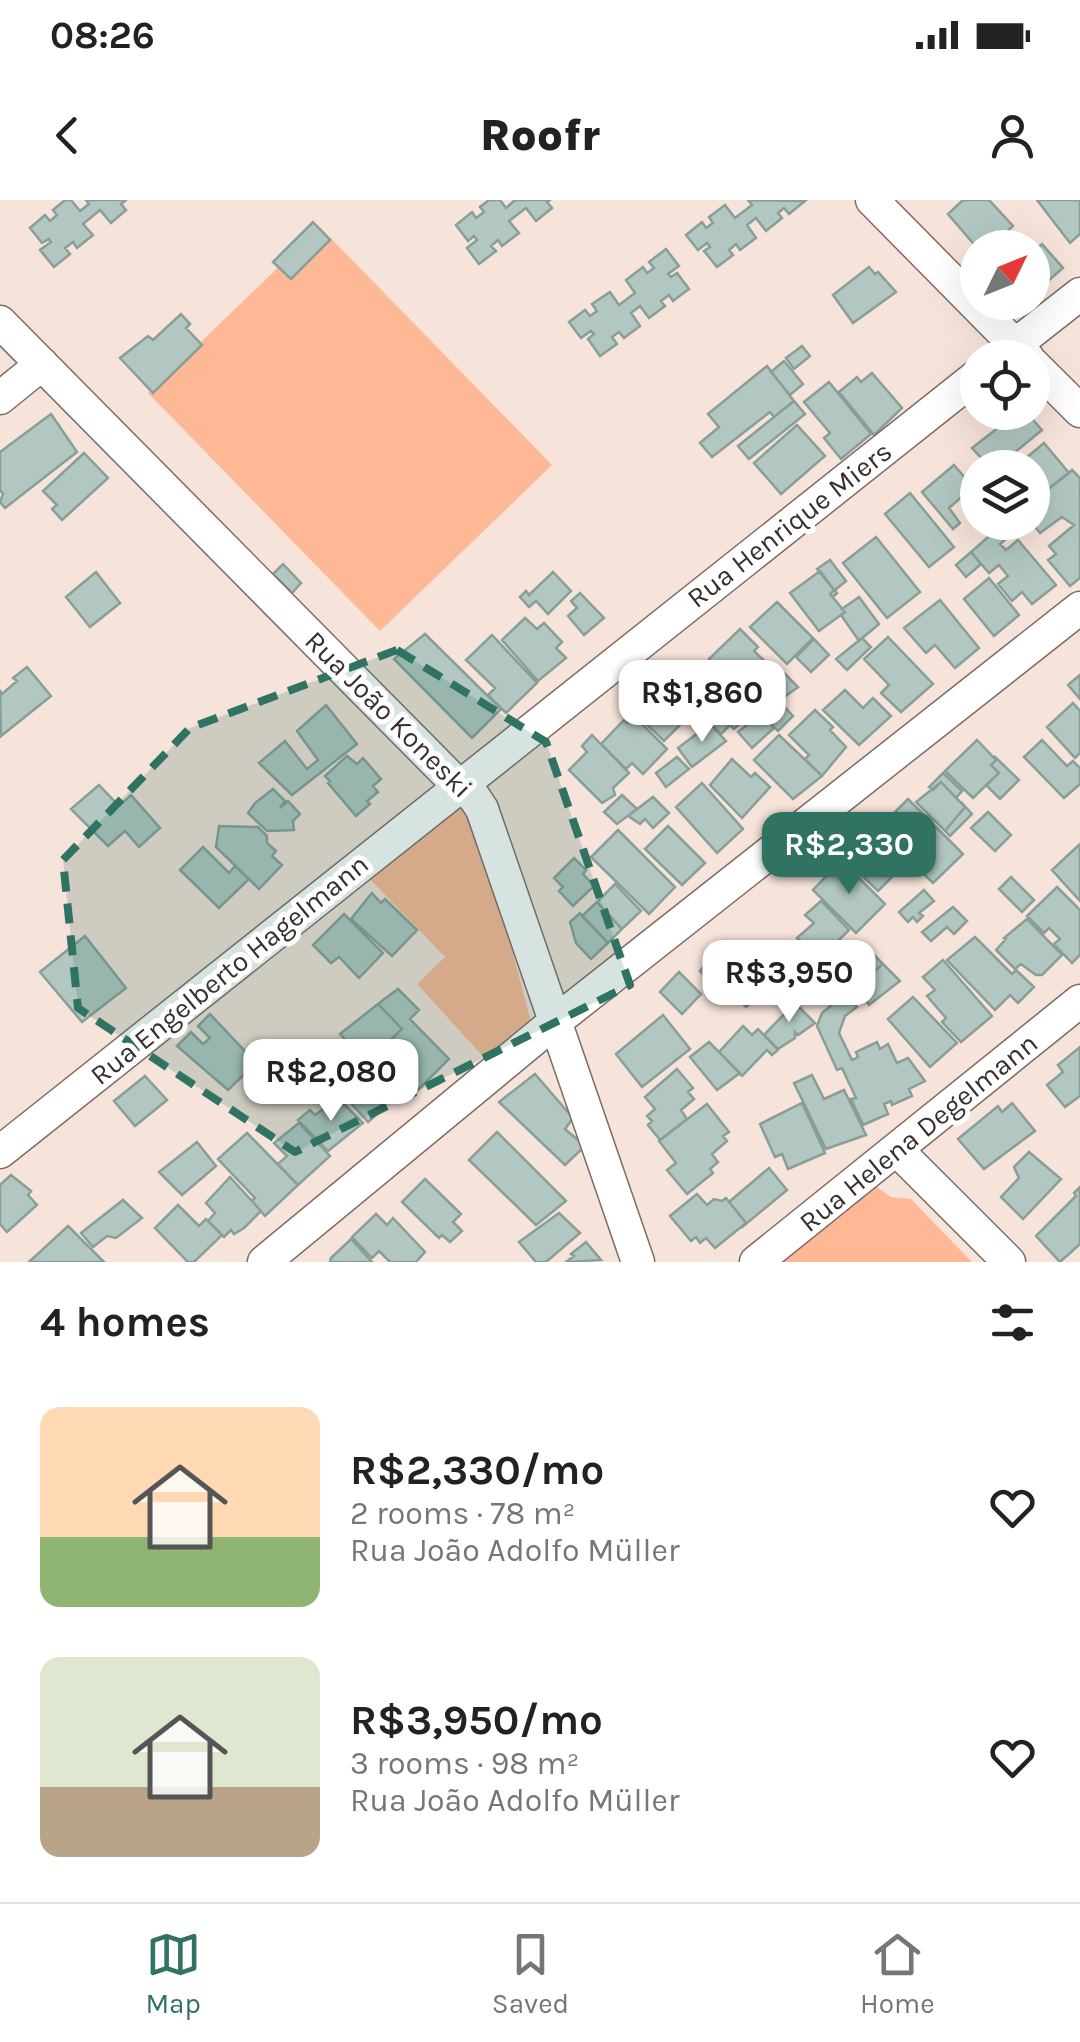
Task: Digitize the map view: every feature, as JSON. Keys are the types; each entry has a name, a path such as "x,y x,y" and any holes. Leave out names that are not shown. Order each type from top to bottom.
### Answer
{"street":[{"path":"872,200 1004,340"},
{"path":"1035,340 1080,294"},
{"name":"Rua João Koneski","path":"0,322 474,797 482,809 638,1262"},
{"path":"0,398 42,364"},
{"path":"1050,384 1080,411"},
{"name":"Rua Henrique Miers","path":"458,785 960,389"},
{"path":"264,1262 556,1021 1080,608"},
{"name":"Rua Engelberto Hagelmann","path":"0,1152 458,785"},
{"name":"Rua Helena Degelmann","path":"756,1262 1080,1001"},
{"path":"897,1150 1008,1262"}],"highlighted area":[{"path":"397,650 546,742 630,985 295,1152 78,1008 63,860 190,728"}],"shaded area":[{"path":"320,227 552,465 380,631 148,393"},
{"path":"446,803 469,807 478,822 533,1029 490,1064 417,984 445,957 361,870"},
{"path":"875,1186 891,1197 911,1199 972,1262 776,1262"}],"building":[{"path":"71,200 80,211 89,204 86,200 126,200 121,204 126,210 111,223 100,210 83,224 93,235 77,248 73,242 65,248 70,254 54,267 40,250 51,242 49,239 42,243 30,228 45,215 50,221 57,215 53,210"},
{"path":"489,200 500,200 506,208 515,200 550,200 547,202 552,208 536,221 526,208 509,221 519,233 502,246 498,240 491,246 496,251 479,264 467,248 477,240 474,236 468,241 456,225 472,212 476,218 484,212 480,207"},
{"path":"748,200 805,201 789,214 784,208 778,213 782,218 766,231 756,218 747,225 756,238 740,250 736,244 729,250 733,255 717,267 704,251 710,247 707,243 698,250 686,235 702,222 706,228 713,223 709,217 725,205 735,218 752,205"},
{"path":"963,200 989,200 1013,226 1009,230 962,230 948,214"},
{"path":"1037,200 1080,200 1080,234 1070,243"},
{"path":"313,222 330,240 291,279 273,262"},
{"path":"666,249 679,266 668,274 671,277 677,273 689,289 673,301 669,295 661,301 665,306 649,318 640,306 631,313 640,326 624,338 619,332 612,337 617,344 600,356 588,339 594,334 591,331 581,338 569,322 585,310 590,316 597,311 592,304 610,292 619,305 635,293 626,280 643,267 647,273 654,268 649,262"},
{"path":"1050,253 1063,268 1050,279"},
{"path":"869,267 896,292 853,323 833,295"},
{"path":"181,314 190,324 186,328 202,345 153,393 120,358 148,336 153,340"},
{"path":"802,346 810,356 794,369 786,358"},
{"path":"784,361 803,384 790,395 771,372"},
{"path":"767,366 794,401 774,417 770,412 712,457 700,443 719,427 708,414"},
{"path":"872,373 902,408 874,435 839,392 857,377 861,382"},
{"path":"829,382 871,434 841,459 824,438 830,433 804,402"},
{"path":"794,401 805,414 749,459 738,446"},
{"path":"51,414 77,452 5,508 0,502 0,452"},
{"path":"797,425 825,456 781,494 754,463"},
{"path":"995,430 1042,430 1018,450 972,448"},
{"path":"1050,450 1069,473 1050,488"},
{"path":"84,453 108,478 62,520 52,509 57,505 43,491"},
{"path":"954,465 960,472 960,498 949,508 960,523 953,529 922,492"},
{"path":"1072,470 1080,478 1080,578 1070,586 1048,560 1056,554 1049,546 1074,525 1062,517 1050,526 1050,488"},
{"path":"910,493 954,547 929,567 885,514"},
{"path":"876,537 920,592 887,618 843,563"},
{"path":"985,540 1005,540 1000,544 1006,550 1018,540 1056,585 1032,604 1022,592 1012,601 998,584 1008,576 999,565 989,573 971,552"},
{"path":"971,552 981,564 966,577 956,565"},
{"path":"830,560 846,581 833,597 830,594 834,590 817,569"},
{"path":"283,564 301,583 292,593 273,574"},
{"path":"820,571 834,590 830,594 845,612 819,631 790,593"},
{"path":"96,572 120,603 90,627 66,597"},
{"path":"553,572 571,591 548,614 536,601 529,607 520,597 526,591 529,595"},
{"path":"989,578 1019,615 994,636 964,599"},
{"path":"580,593 604,618 584,635 568,616 577,608 571,601"},
{"path":"859,597 879,624 859,641 841,615 845,612 842,609"},
{"path":"940,600 979,648 955,668 935,645 926,653 904,628"},
{"path":"777,602 813,638 787,664 750,627"},
{"path":"525,618 537,629 544,623 562,642 556,648 566,658 538,681 502,640"},
{"path":"740,629 758,647 754,651 773,669 745,695 709,659"},
{"path":"425,634 501,709 472,738 394,659"},
{"path":"492,635 537,683 506,713 488,695 495,688 466,660"},
{"path":"888,637 933,684 901,712 881,693 889,685 864,659"},
{"path":"862,638 871,647 847,670 836,659"},
{"path":"814,639 829,655 811,672 796,657"},
{"path":"710,664 730,683 722,692 743,713 740,716 744,720 734,729 730,725 721,734 681,694"},
{"path":"27,667 51,696 1,736 0,691 2,694 17,681 13,678"},
{"path":"785,674 798,687 761,714 749,701 756,696 764,699 760,694"},
{"path":"1080,675 1080,699 1068,685"},
{"path":"668,684 684,700 679,704 686,710 680,715 685,720 664,741 630,708 645,692 659,693"},
{"path":"845,690 863,708 873,698 891,716 859,745 823,710"},
{"path":"779,701 793,716 778,731 761,714"},
{"path":"1073,703 1080,711 1080,753 1075,758 1047,727"},
{"path":"326,705 357,744 292,795 259,763 285,741 307,769 318,760 297,731"},
{"path":"815,710 846,747 822,776 805,759 809,755 789,735"},
{"path":"761,714 774,728 752,748 738,732"},
{"path":"634,716 667,749 643,774 632,763 626,769 601,744 624,720 627,723"},
{"path":"710,724 726,741 692,767 678,748"},
{"path":"592,735 629,773 613,788 615,795 602,803 569,770 587,752 582,746"},
{"path":"779,735 822,776 793,799 754,760"},
{"path":"977,740 996,760 991,765 999,773 973,798 945,771"},
{"path":"1042,740 1067,766 1073,761 1080,768 1080,784 1064,798 1024,757"},
{"path":"347,756 357,764 363,758 381,779 373,786 378,792 367,801 370,804 356,816 325,776"},
{"path":"994,756 1019,780 1000,799 986,785 999,773 991,765 996,760"},
{"path":"677,757 689,769 666,787 656,773"},
{"path":"732,759 751,777 755,773 770,787 742,818 710,785"},
{"path":"943,773 962,791 956,798 941,782 933,790 929,787"},
{"path":"941,782 965,807 945,831 916,802"},
{"path":"702,783 743,829 717,853 676,807"},
{"path":"99,785 119,806 131,795 160,828 139,847 125,831 108,846 71,809"},
{"path":"273,789 285,801 280,808 288,801 300,814 293,821 294,830 267,831 248,813"},
{"path":"622,795 637,809 617,824 604,812"},
{"path":"653,797 669,813 653,828 645,819 640,824 628,816"},
{"path":"908,799 963,854 933,883 877,830"},
{"path":"961,802 972,814 950,836 945,831 965,807"},
{"path":"988,812 1011,835 995,851 971,828"},
{"path":"219,826 258,827 267,836 267,843 276,851 272,856 282,865 259,889 216,847"},
{"path":"668,826 705,863 682,885 645,849"},
{"path":"874,828 892,846 887,851 903,866 878,891 843,857"},
{"path":"618,830 675,887 649,914 591,857"},
{"path":"1080,844 1080,901 1052,870"},
{"path":"203,847 229,873 235,866 249,879 219,908 180,870"},
{"path":"574,858 594,886 573,906 559,891 563,887 554,878"},
{"path":"844,863 885,904 856,933 813,890"},
{"path":"1011,877 1034,900 1022,912 999,889"},
{"path":"615,884 641,911 622,929 597,902"},
{"path":"1057,887 1080,910 1080,955 1072,963 1054,944 1060,939 1049,928 1044,933 1027,916"},
{"path":"924,890 934,901 919,913 923,916 917,922 913,917 908,922 899,912"},
{"path":"372,893 381,903 385,899 417,930 392,956 351,919"},
{"path":"821,901 849,930 837,942 857,962 844,976 831,964 827,968 797,938 814,923 805,915"},
{"path":"597,902 622,929 608,943 582,916"},
{"path":"953,907 967,921 954,934 947,927 931,941 922,932"},
{"path":"580,913 608,943 591,959 576,943 570,922"},
{"path":"344,914 383,953 359,978 339,957 331,963 313,945"},
{"path":"1027,919 1062,955 1042,975 1021,964 1015,969 996,950"},
{"path":"85,936 126,988 82,1022 40,972"},
{"path":"975,937 1012,974 1016,970 1034,987 1018,1003 1010,995 995,1010 947,960"},
{"path":"726,941 737,952 741,948 770,977 750,997 754,1000 746,1007 722,983 717,988 700,971"},
{"path":"867,948 883,964 847,992 826,970 832,965 844,976 857,962 852,957"},
{"path":"943,960 992,1016 961,1042 942,1022 946,1018 927,996 935,990 923,977"},
{"path":"883,964 900,981 869,1005 856,986"},
{"path":"679,972 701,994 682,1014 660,992"},
{"path":"398,989 419,1010 410,1019 449,1059 418,1090 379,1051 402,1029 378,1004"},
{"path":"785,993 815,1023 798,1035 795,1032 795,1038 778,1049 764,1035 790,1008 782,1001"},
{"path":"846,993 857,1007 845,1016 839,1033 852,1060 858,1057 856,1052 877,1042 880,1049 888,1044 897,1063 908,1058 925,1081 909,1089 912,1096 892,1105 891,1101 884,1104 888,1114 863,1125 851,1099 856,1098 842,1068 837,1070 817,1026 822,1013"},
{"path":"913,997 957,1043 930,1067 888,1019"},
{"path":"378,1004 402,1029 368,1063 340,1034"},
{"path":"210,1014 256,1063 228,1090 177,1046 191,1032 203,1044 210,1038 198,1026"},
{"path":"663,1015 690,1049 642,1087 616,1054"},
{"path":"743,1026 752,1035 758,1029 778,1050 772,1055 767,1050 742,1076 719,1052"},
{"path":"709,1042 740,1073 717,1090 690,1057"},
{"path":"1080,1047 1080,1096 1065,1107 1047,1085 1063,1072 1058,1065"},
{"path":"368,1069 391,1092 380,1103 384,1108 368,1122 341,1092"},
{"path":"677,1069 693,1088 688,1092 694,1099 681,1110 687,1119 660,1140 648,1125 652,1121 647,1116 655,1109 645,1097"},
{"path":"535,1074 573,1118 565,1129 585,1146 565,1165 499,1102"},
{"path":"812,1075 824,1099 844,1090 866,1135 826,1149 794,1083"},
{"path":"145,1076 167,1100 135,1126 114,1101"},
{"path":"338,1098 363,1123 328,1151 298,1120 310,1110 315,1115"},
{"path":"802,1103 825,1153 788,1169 782,1154 775,1157 760,1124"},
{"path":"1012,1103 1035,1131 984,1169 958,1139 998,1106 1002,1112"},
{"path":"707,1104 729,1132 723,1136 727,1141 712,1154 718,1162 710,1169 713,1173 687,1194 667,1170 676,1163 659,1141"},
{"path":"299,1123 330,1156 298,1185 278,1164 287,1156 274,1143"},
{"path":"497,1132 566,1201 536,1225 469,1160"},
{"path":"247,1133 298,1185 265,1216 252,1201 255,1198 218,1159"},
{"path":"197,1142 216,1166 182,1195 159,1172"},
{"path":"1029,1152 1061,1179 1023,1219 1001,1197 1019,1178 1014,1167"},
{"path":"769,1168 787,1190 741,1228 746,1223 729,1202"},
{"path":"11,1175 31,1191 28,1195 37,1205 7,1232 0,1224 0,1185"},
{"path":"230,1177 261,1211 244,1228 234,1234 231,1230 224,1237 208,1221 215,1213 206,1203"},
{"path":"425,1179 461,1214 453,1222 462,1231 450,1242 442,1235 439,1238 402,1202"},
{"path":"1080,1187 1080,1244 1060,1262 1036,1236 1076,1196 1074,1193"},
{"path":"697,1194 707,1205 714,1199 726,1198 746,1223 715,1248 706,1238 700,1243 696,1237 691,1241 670,1216"},
{"path":"123,1200 142,1218 116,1238 107,1236 93,1247 81,1233"},
{"path":"178,1205 199,1226 206,1219 222,1235 194,1262 188,1262 155,1228"},
{"path":"559,1213 580,1233 546,1262 536,1262 519,1242"},
{"path":"376,1214 387,1225 393,1218 425,1252 416,1262 390,1262 379,1251 372,1258 352,1237"},
{"path":"68,1226 104,1262 29,1262"},
{"path":"351,1239 372,1262 330,1262 331,1258"},
{"path":"586,1242 601,1260 566,1262 574,1256 571,1254"}]}
